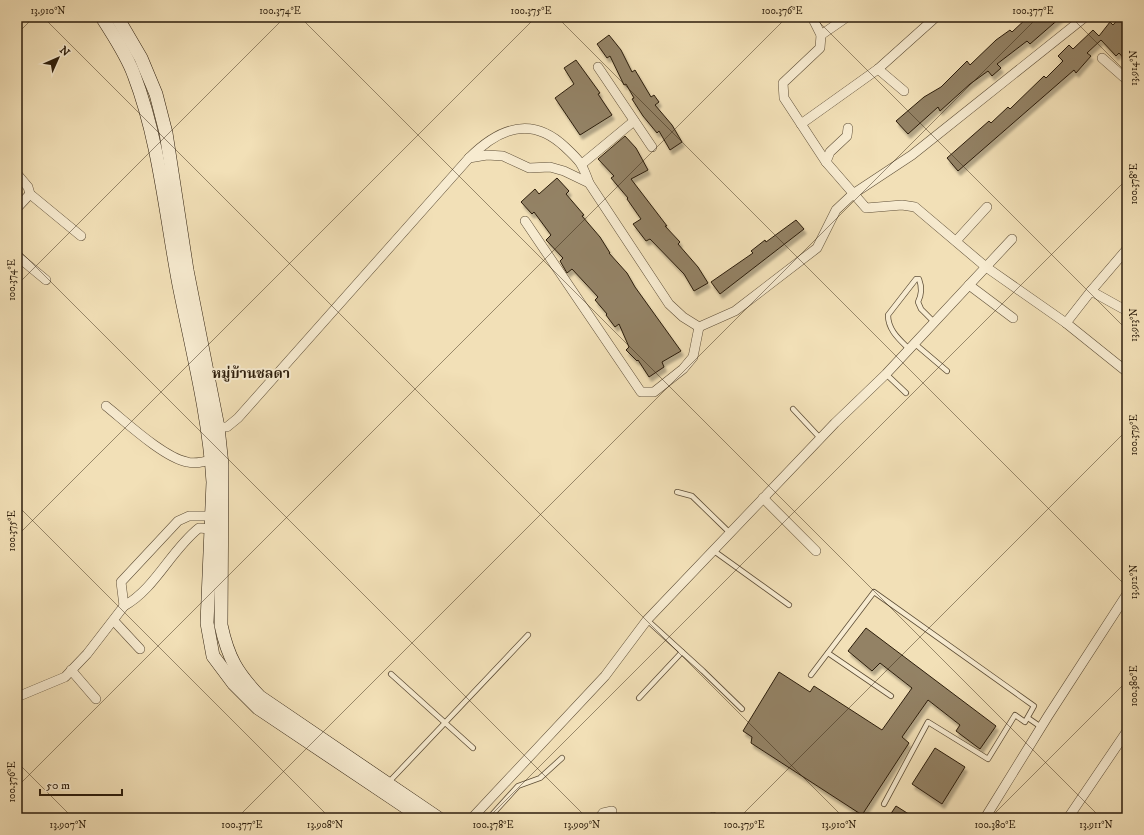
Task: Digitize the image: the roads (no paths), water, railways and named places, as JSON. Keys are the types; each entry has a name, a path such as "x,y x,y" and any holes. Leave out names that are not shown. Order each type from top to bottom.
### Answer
{"street":[{"path":"102,17 134,73 144,102 212,427 222,465 221,626 224,641 232,662 246,682 260,697 438,818"},
{"path":"117,17 141,58 156,94 166,133 212,427 211,523 207,624 213,656 234,684 258,708 422,818"},
{"path":"812,17 821,35 820,48 782,84 784,98 826,162 866,208 902,205 915,207 986,267 1066,323 1127,372"},
{"path":"821,35 847,17"},
{"path":"801,124 878,69 936,17"},
{"path":"699,327 735,311 817,248 836,210 854,194 912,155 1085,17"},
{"path":"1102,58 1127,80"},
{"path":"598,67 652,147"},
{"path":"878,69 904,91"},
{"path":"582,164 634,121"},
{"path":"212,427 227,427 238,418 482,144 498,134 521,127 538,130 554,136 582,164 589,183 669,304 683,317 699,327"},
{"path":"826,162 830,152 847,136 848,128"},
{"path":"468,158 487,155 503,156 529,168 550,167 564,171 589,183"},
{"path":"17,174 28,187 30,194 81,236"},
{"path":"17,208 30,194"},
{"path":"956,241 987,208"},
{"path":"525,221 641,392 654,392 683,369 693,357 699,327"},
{"path":"472,818 605,676 646,620 714,551 820,438 886,374 1012,239"},
{"path":"1066,323 1127,250"},
{"path":"17,256 46,280"},
{"path":"969,285 1013,318"},
{"path":"1092,291 1127,311"},
{"path":"106,406 171,456 185,462 195,463 211,460"},
{"path":"763,498 816,551"},
{"path":"124,606 121,582 178,521 189,516 211,523"},
{"path":"17,697 65,677 114,621 124,606 134,601 184,542 199,528 211,523"},
{"path":"172,529 184,542"},
{"path":"985,818 1041,727 1127,594"},
{"path":"114,621 140,649"},
{"path":"71,670 96,699"},
{"path":"1068,818 1127,730"},
{"path":"598,818 603,813 612,811"}],"lane":[{"path":"934,322 921,309 918,302 922,294 919,279 916,279 888,315 888,322 892,332 948,371"},
{"path":"886,374 906,393"},
{"path":"793,409 820,438"},
{"path":"677,492 692,496 730,533"},
{"path":"714,551 789,605"},
{"path":"811,675 874,592 1034,706 1025,722 1015,715 988,759 928,722 884,804"},
{"path":"646,620 742,709"},
{"path":"388,783 528,635"},
{"path":"639,698 682,652"},
{"path":"828,653 891,696"},
{"path":"391,674 473,748"},
{"path":"1028,718 1041,727"},
{"path":"489,818 518,786 540,778 562,758"}],"district":[{"name":"หมู่บ้านชลดา","path":"251,374"}]}
